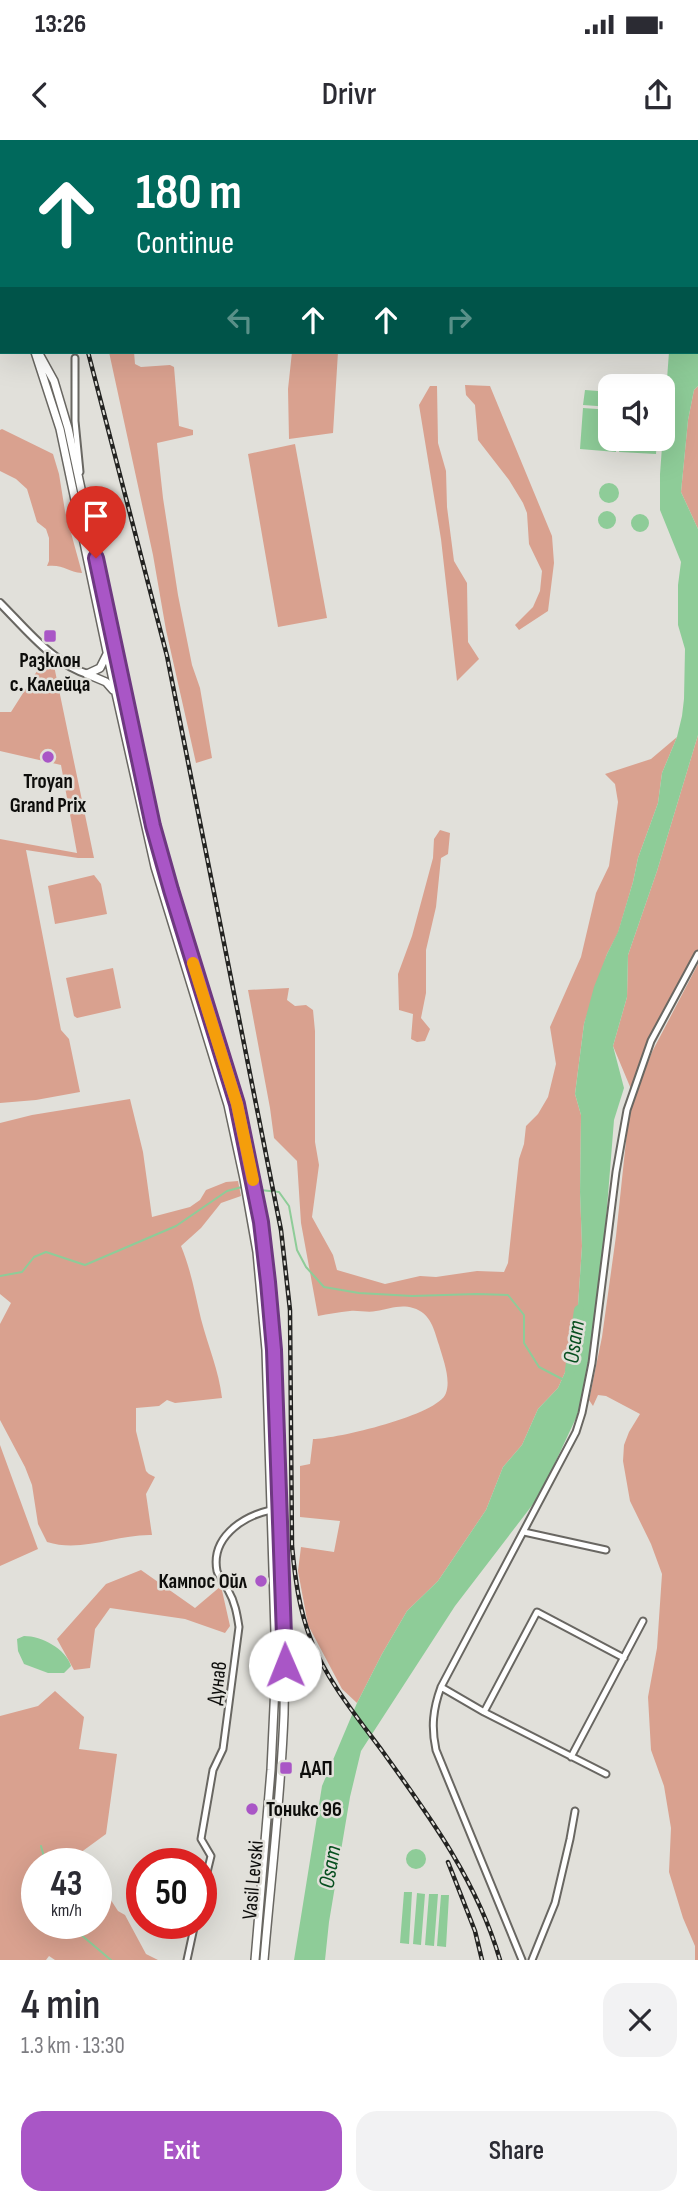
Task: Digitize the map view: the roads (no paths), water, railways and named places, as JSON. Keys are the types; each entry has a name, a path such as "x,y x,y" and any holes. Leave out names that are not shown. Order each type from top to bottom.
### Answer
{"main road":[{"path":"37,354 54,382 62,404 163,865 228,1073 244,1134 268,1282 274,1350 276,1509"},
{"path":"37,354 60,429 155,867 220,1075 248,1200 260,1282 276,1509"},
{"path":"87,674 100,668 107,653"},
{"path":"87,674 106,682 116,694"},
{"name":"Vasil Levski","path":"255,1960 275,1715 276,1509"},
{"name":"Vasil Levski","path":"264,1960 284,1717 284,1654 276,1509"}],"street":[{"path":"75,358 75,421 82,493"},
{"path":"0,603 53,655 75,670 122,682"},
{"path":"522,1960 436,1750 432,1729 434,1706 441,1687 500,1572 576,1432 592,1363 616,1172 627,1110 651,1041 698,954"},
{"name":"Дунав","path":"206,1848 201,1839 213,1770 223,1749 239,1627 237,1610 217,1572 219,1546 225,1536 241,1521 276,1509"},
{"path":"524,1532 606,1550"},
{"path":"484,1712 537,1612 624,1658"},
{"path":"571,1756 643,1620"},
{"path":"441,1687 606,1774"},
{"path":"532,1960 555,1903 575,1811"},
{"path":"187,1960 192,1939"}],"water":[{"path":"669,354 698,354 698,386 694,390 688,420 681,492 698,529 698,735 657,871 628,955 627,997 613,1046 624,1088 614,1120 601,1283 583,1403 540,1495 455,1606 361,1751 350,1797 325,1960 294,1960 322,1786 357,1703 407,1611 438,1581 486,1510 503,1467 522,1445 538,1409 558,1388 575,1350 582,1246 581,1115 575,1094 584,1024 594,987 618,932 638,858 658,803 662,773 677,737 684,699 685,649 678,625 681,562 660,510 662,451 675,451 675,374 667,374"},
{"path":"585,390 598,391 598,406 583,405"},
{"path":"583,408 598,409 598,450 580,449"},
{"path":"619,451 656,451 656,454"},
{"path":"609,483 616,486 619,493 616,500 609,503 602,500 599,493 602,486"},
{"path":"603,511 611,511 616,520 614,527 603,529 598,524 598,516"},
{"path":"636,514 644,514 649,523 647,530 636,532 631,527 631,519"},
{"path":"24,1636 38,1638 59,1649 71,1666 64,1673 48,1673 24,1664 18,1651 17,1639"},
{"path":"416,1849 423,1852 426,1859 423,1866 416,1869 409,1866 406,1859 409,1852"},
{"path":"404,1892 412,1892 409,1944 400,1943"},
{"path":"417,1893 425,1894 421,1945 413,1944"},
{"path":"429,1894 438,1894 434,1946 425,1945"},
{"path":"441,1895 449,1895 446,1947 437,1946"}],"waterway":[{"path":"0,1276 22,1272 34,1257 46,1252 85,1265 176,1226 227,1191 242,1187"},
{"path":"260,1190 279,1192 289,1206 297,1250 306,1267 324,1287 359,1293 412,1296 508,1295 524,1315 524,1343 539,1367 562,1379"},
{"name":"Osam","path":"570,1370 579,1310"},
{"path":"86,1939 111,1960"}],"railway":[{"path":"89,354 167,656 281,1230 290,1310 292,1546 303,1617 311,1640 334,1684 418,1801 465,1877 479,1903 500,1960"},
{"path":"448,1862 475,1931 482,1960"}],"place":[{"name":"Разклон с. Калейца","path":"50,636"},
{"name":"Troyan Grand Prix","path":"48,757"},
{"name":"Кампос Ойл","path":"261,1581"},
{"name":"ДАП","path":"286,1768"},
{"name":"Тоникс 96","path":"252,1809"}]}
